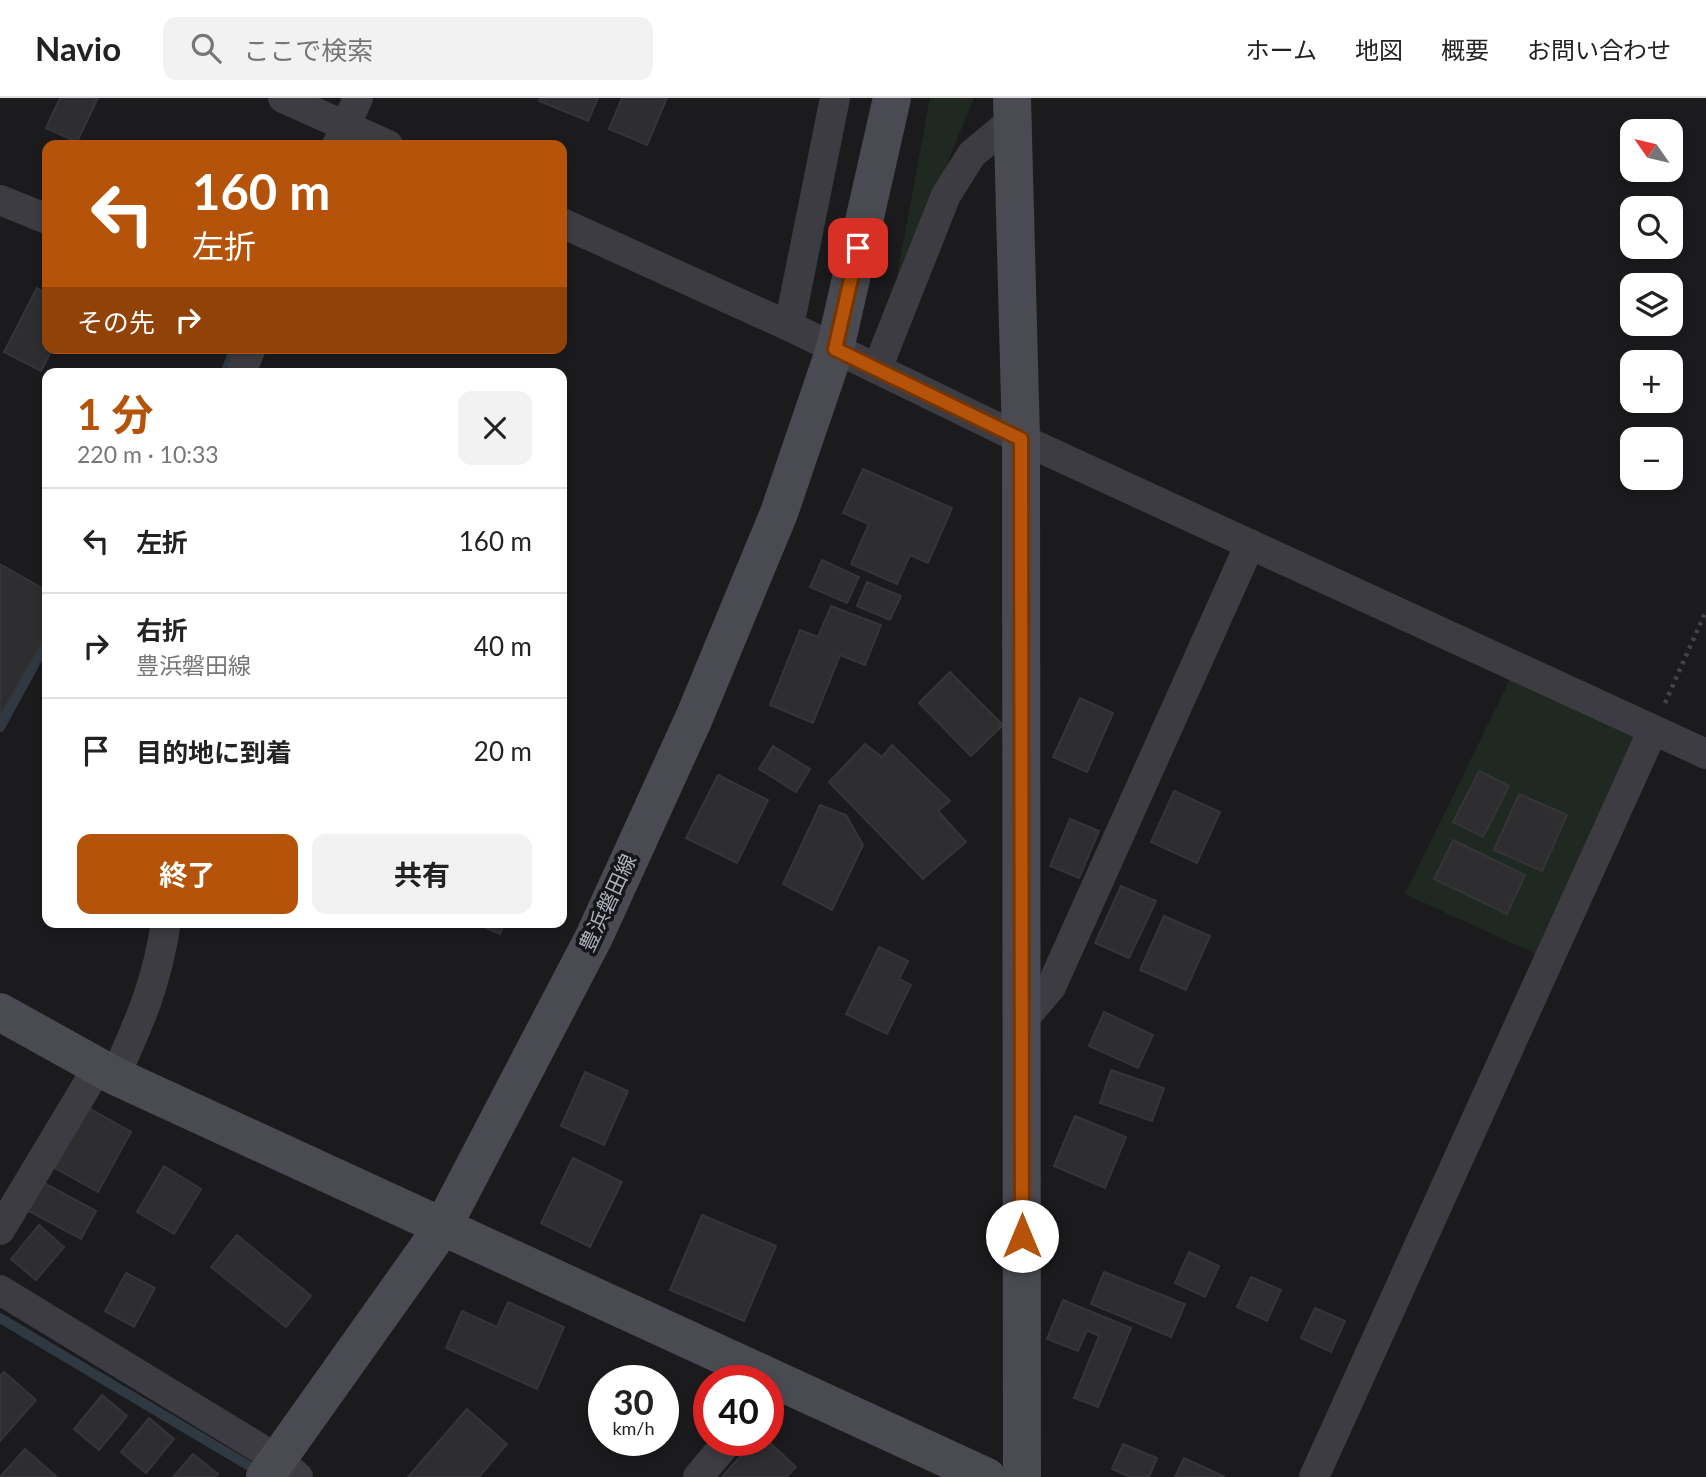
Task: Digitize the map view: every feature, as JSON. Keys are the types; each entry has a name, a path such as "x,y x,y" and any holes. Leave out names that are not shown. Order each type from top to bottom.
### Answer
{"street":[{"path":"283,98 341,136 362,140"},
{"path":"341,136 358,98"},
{"path":"789,326 835,98"},
{"name":"豊浜磐田線","path":"281,1471 442,1228 594,937 695,718 779,513 835,349 892,98"},
{"path":"877,369 946,195 972,153 1012,109"},
{"path":"1012,109 1021,439 1022,1477"},
{"path":"0,200 42,217"},
{"path":"567,225 789,326 1021,439 1706,754"},
{"path":"1022,1021 1051,987 1250,544"},
{"path":"1314,1477 1653,730"},
{"path":"0,1230 145,1010 159,968 165,928"},
{"path":"0,1012 106,1071 726,1365"},
{"path":"0,1290 281,1471"},
{"path":"784,1392 987,1477"},
{"path":"698,1477 716,1456"}],"path":[{"path":"1653,730 1706,611"}],"shaded area":[{"path":"930,98 974,98 894,293"},
{"path":"1516,667 1650,736 1536,954 1405,894"}],"building":[{"path":"60,98 98,98 78,140 46,128"},
{"path":"540,98 598,98 588,121 539,101"},
{"path":"622,98 667,98 647,145 609,129"},
{"path":"37,288 42,291 42,354 50,354 41,371 4,352"},
{"path":"863,469 952,508 928,563 910,555 897,584 851,564 869,524 843,513"},
{"path":"822,560 859,577 847,603 810,587"},
{"path":"0,564 42,588 42,643 0,716"},
{"path":"867,582 901,596 890,620 857,606"},
{"path":"831,606 881,625 865,665 840,655 813,723 770,705 800,630 818,637"},
{"path":"950,672 1003,725 971,756 919,703"},
{"path":"1080,698 1113,713 1087,772 1053,757"},
{"path":"865,744 882,757 892,745 950,801 938,811 966,842 923,879 829,782"},
{"path":"773,746 810,769 796,792 759,769"},
{"path":"1479,771 1509,786 1483,837 1453,822"},
{"path":"718,775 768,800 737,863 686,838"},
{"path":"1174,791 1220,812 1197,863 1151,842"},
{"path":"1519,794 1567,815 1542,871 1494,850"},
{"path":"820,805 846,815 863,845 832,910 783,884"},
{"path":"1070,819 1099,831 1079,878 1050,866"},
{"path":"1453,840 1525,875 1507,914 1434,879"},
{"path":"1121,886 1156,901 1129,958 1095,943"},
{"path":"1164,916 1210,936 1186,990 1140,970"},
{"path":"486,928 502,928 500,934"},
{"path":"879,947 908,961 899,979 911,985 887,1034 846,1014"},
{"path":"1104,1012 1153,1035 1138,1068 1089,1046"},
{"path":"1111,1070 1164,1088 1152,1121 1100,1103"},
{"path":"585,1072 628,1091 604,1145 561,1126"},
{"path":"89,1108 131,1132 98,1192 55,1168"},
{"path":"1075,1116 1126,1137 1105,1188 1054,1166"},
{"path":"573,1158 622,1182 590,1247 541,1223"},
{"path":"164,1166 201,1189 174,1234 137,1212"},
{"path":"44,1183 96,1211 81,1239 29,1211"},
{"path":"702,1215 776,1246 744,1321 670,1290"},
{"path":"39,1225 64,1247 36,1280 11,1259"},
{"path":"237,1235 311,1296 286,1327 211,1267"},
{"path":"1189,1252 1219,1266 1205,1297 1175,1283"},
{"path":"1104,1272 1185,1304 1171,1337 1091,1304"},
{"path":"126,1273 155,1288 134,1327 105,1311"},
{"path":"1251,1277 1281,1290 1267,1321 1237,1307"},
{"path":"1063,1300 1131,1328 1098,1407 1074,1398 1099,1336 1087,1330 1078,1351 1047,1339"},
{"path":"508,1302 564,1327 537,1389 446,1348 462,1311 497,1327"},
{"path":"1315,1308 1345,1321 1331,1352 1301,1338"},
{"path":"4,1372 36,1400 0,1441 0,1376"},
{"path":"102,1395 127,1416 99,1450 74,1429"},
{"path":"467,1409 507,1444 479,1477 408,1477"},
{"path":"149,1418 174,1439 146,1473 121,1452"},
{"path":"1123,1444 1157,1458 1149,1477 1130,1477 1112,1469"},
{"path":"25,1449 57,1477 0,1477"},
{"path":"193,1454 218,1474 215,1477 173,1477"},
{"path":"741,1456 784,1456 796,1467 786,1477 722,1477"},
{"path":"1184,1458 1225,1477 1175,1477"}],"waterway":[{"path":"227,368 233,354"},
{"path":"0,727 42,650"},
{"path":"0,1318 261,1473"}],"route":[{"path":"858,248 835,349 1021,439 1022,1236"}]}
